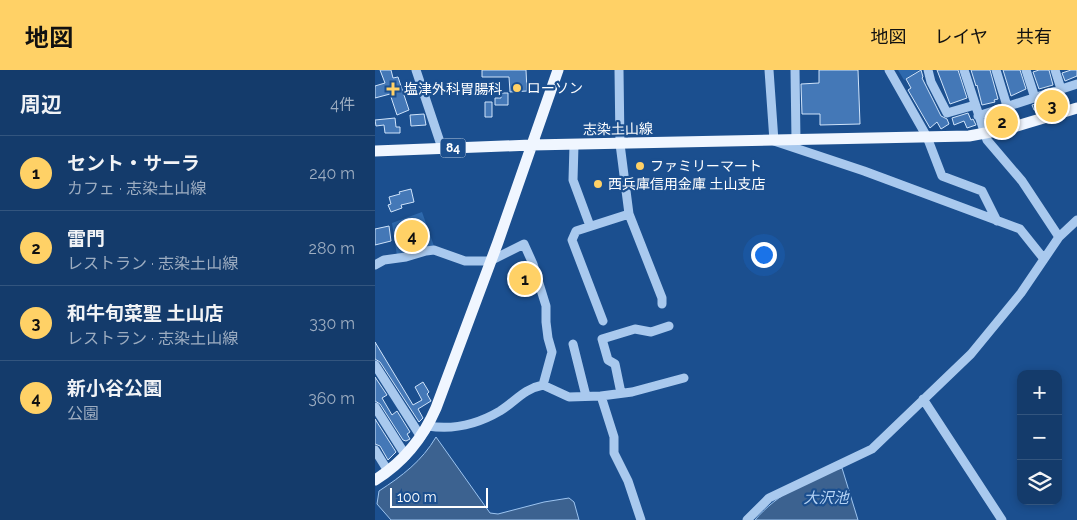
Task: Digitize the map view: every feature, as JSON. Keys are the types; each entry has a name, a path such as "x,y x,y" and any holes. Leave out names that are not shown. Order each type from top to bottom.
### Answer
{"main road":[{"path":"376,482 406,456 421,437 437,408 559,70"},
{"name":"志染土山線","path":"531,146 927,138 985,135 1077,108"},
{"name":"84","path":"375,152 531,146"}],"street":[{"path":"416,70 442,148"},
{"path":"619,70 620,144 629,214 662,298 662,304"},
{"path":"769,70 774,141 864,171 1019,229 1044,259"},
{"path":"795,70 795,140"},
{"path":"889,70 927,138 942,176 983,192 997,221"},
{"path":"928,70 931,82 947,113 975,105"},
{"path":"964,70 987,140 1022,181 1059,237"},
{"path":"996,70 1007,106"},
{"path":"1026,70 1035,98"},
{"path":"1055,70 1061,89"},
{"path":"978,116 1077,84"},
{"path":"574,145 573,180 590,226"},
{"path":"603,321 573,240 576,231 629,214"},
{"path":"747,520 769,498 871,449 971,354 1021,293 1059,237 1077,220"},
{"path":"375,265 384,260 434,250 465,262 490,262 524,244 533,264 546,306 548,338 552,352 543,385"},
{"path":"621,393 615,364 607,360 602,339 635,329 651,332 669,326"},
{"path":"573,344 586,396"},
{"path":"375,365 421,437"},
{"path":"428,426 443,428 464,426 500,411 519,395 533,387 543,385 569,397 601,396 684,378"},
{"path":"601,396 614,437 614,453 628,481 641,520"},
{"path":"923,399 1002,520"},
{"path":"375,408 406,456"},
{"path":"375,450 388,471"}],"shaded area":[{"path":"898,70 919,70 904,80"},
{"path":"422,212 435,249 397,256 392,223"}],"water":[{"path":"436,437 490,513 498,514 544,502 569,498 574,502 579,520 391,520 377,504 379,491 411,467"},
{"name":"大沢池","path":"842,468 858,520 755,520 773,502 806,481"}],"building":[{"path":"380,70 391,70 393,78 398,77 409,110 397,115 390,94 375,98 375,86 385,83"},
{"path":"482,70 526,70 527,91 510,92 509,77 482,77"},
{"path":"819,70 858,70 860,124 820,125 820,114 802,114 801,84 819,83"},
{"path":"921,70 922,78 941,116 947,119 949,124 941,129 937,122 930,128 908,90 911,88 906,79"},
{"path":"937,70 958,70 967,98 950,104"},
{"path":"971,70 990,70 998,99 994,100 995,102 982,105"},
{"path":"1003,70 1020,70 1026,89 1011,96"},
{"path":"1049,70 1053,85 1039,89 1033,72"},
{"path":"1077,70 1077,76 1065,81 1062,73"},
{"path":"501,93 508,93 508,105 495,105 495,98 501,98"},
{"path":"1060,96 1062,103 1034,110 1032,105"},
{"path":"485,102 492,102 492,117 485,117"},
{"path":"1010,112 1012,119 991,124 989,119"},
{"path":"968,113 976,125 967,128 964,121 954,125 952,118"},
{"path":"424,114 426,125 411,126 410,115"},
{"path":"395,118 396,127 400,127 400,133 385,133 384,125 376,126 375,120"},
{"path":"411,189 414,202 401,205 402,208 391,212 388,205 391,204 389,197"},
{"path":"389,226 391,241 375,245 375,229"},
{"path":"375,342 413,405 422,400 415,387 423,382 429,392 427,394 431,401 418,409 423,418 419,422 380,362 375,359"},
{"path":"375,377 387,395 382,398 392,415 397,411 410,432 407,434 410,439 403,440 380,404 375,401"},
{"path":"375,419 396,452 388,460 380,446 375,444"}],"place":[{"name":"ローソン","path":"517,88"},
{"name":"塩津外科胃腸科","path":"393,89"},
{"name":"和牛旬菜聖 土山店","path":"1052,106"},
{"name":"雷門","path":"1002,122"},
{"name":"ファミリーマート","path":"640,166"},
{"name":"西兵庫信用金庫 土山支店","path":"598,184"},
{"name":"新小谷公園","path":"412,236"},
{"name":"セント・サーラ","path":"525,279"}]}
